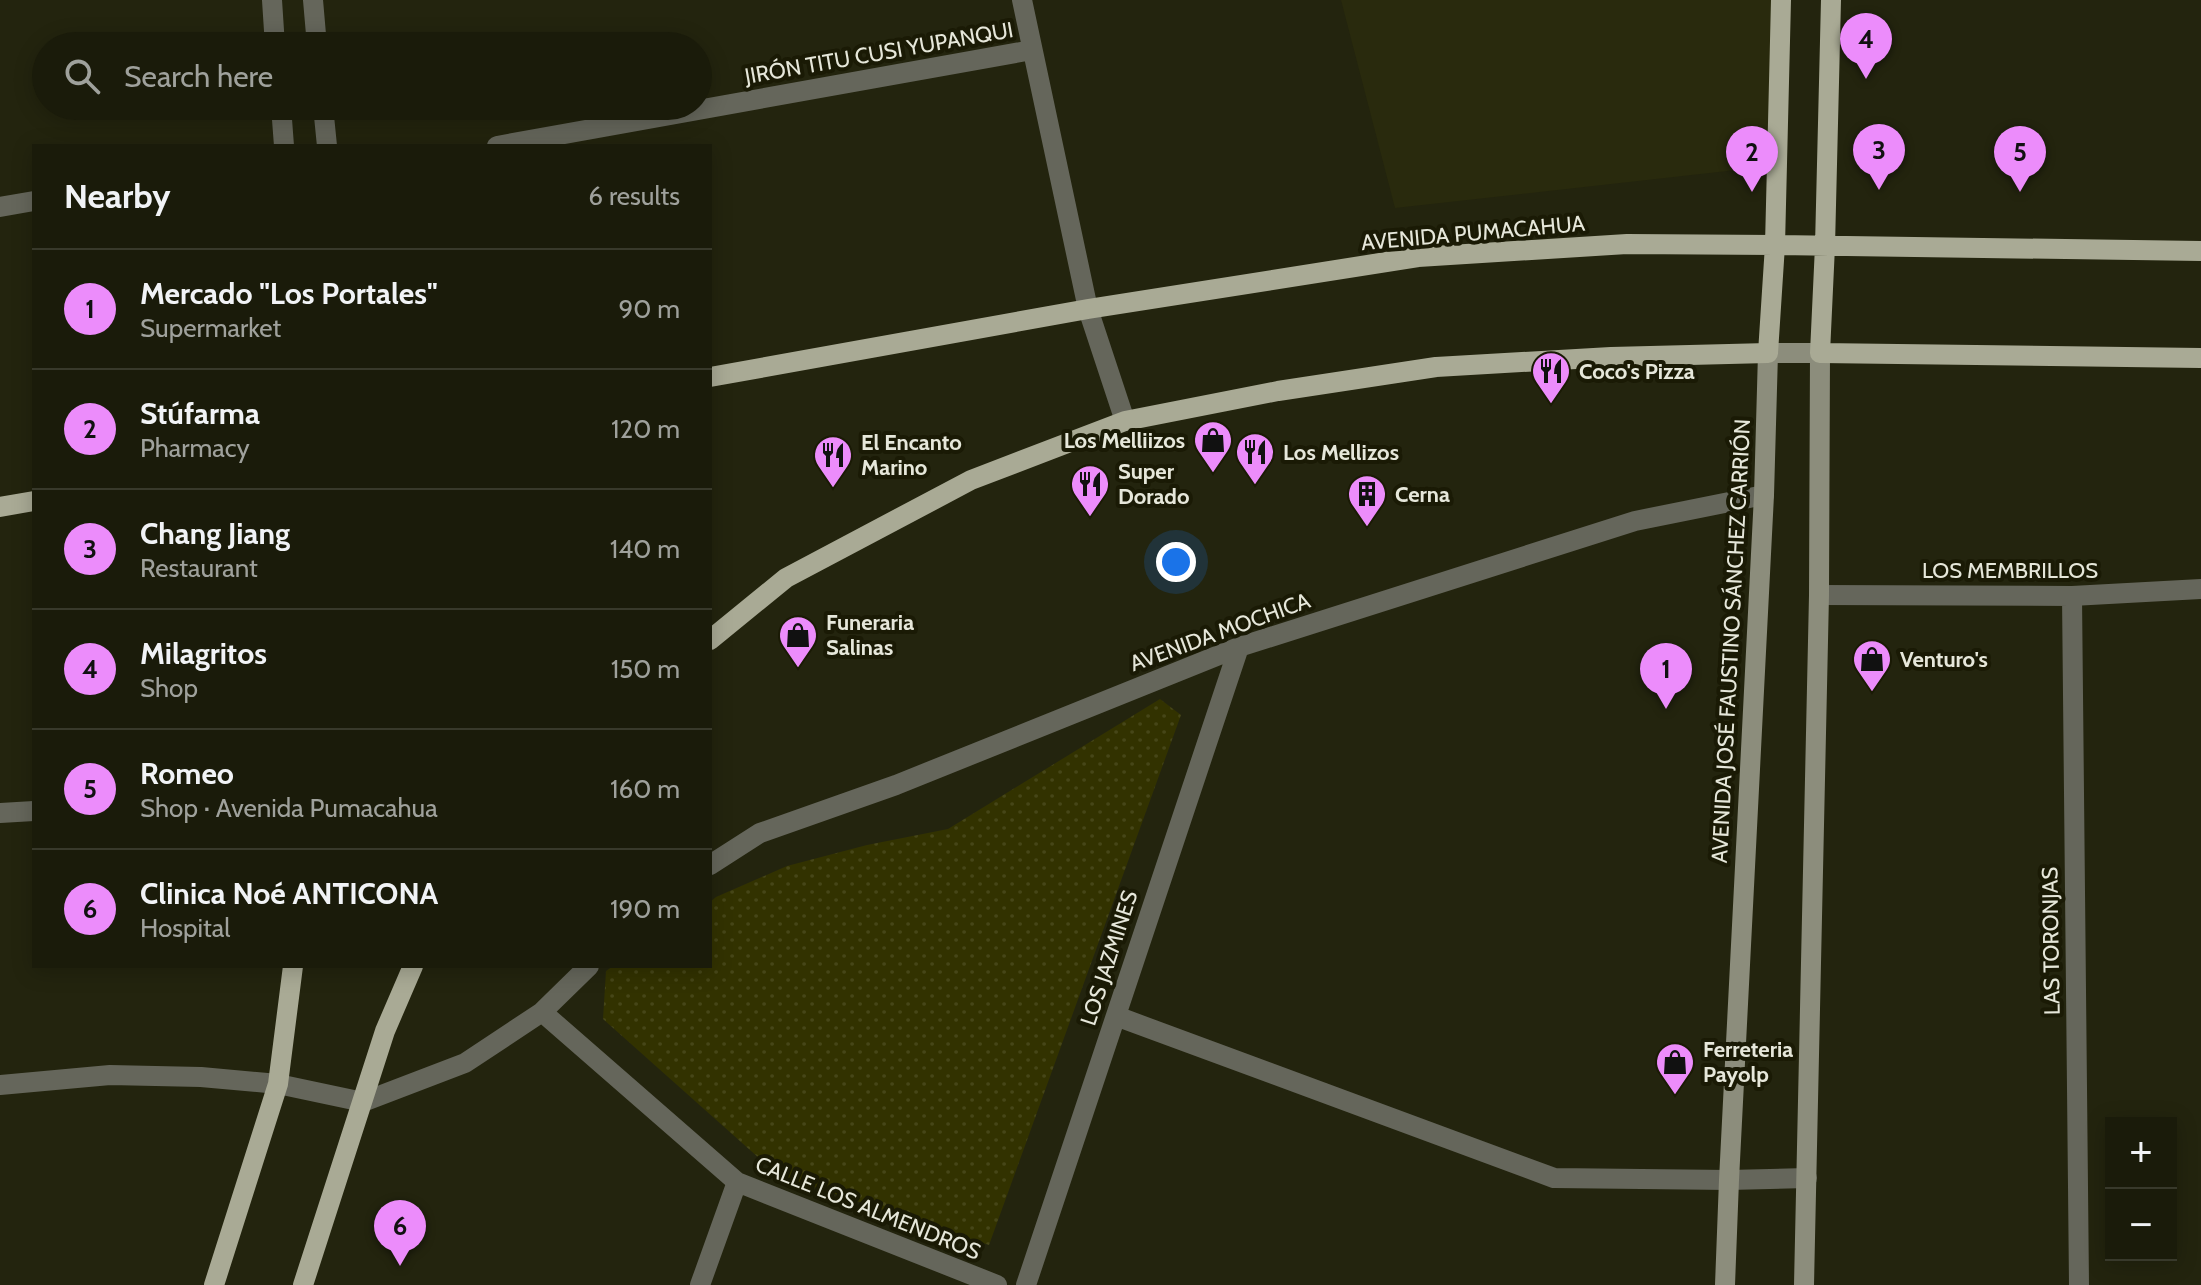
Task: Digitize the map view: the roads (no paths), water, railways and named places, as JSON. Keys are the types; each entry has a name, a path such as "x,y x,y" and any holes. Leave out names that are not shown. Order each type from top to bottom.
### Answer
{"main road":[{"name":"AVENIDA JOSÉ FAUSTINO SÁNCHEZ CARRIÓN","path":"1725,1285 1775,245 1781,0"},
{"path":"1804,1285 1819,595 1820,353 1831,0"},
{"name":"AVENIDA PUMACAHUA","path":"712,377 1088,309 1418,257 1627,244 2201,251"},
{"path":"712,638 786,578 971,480 1125,421 1278,391 1436,367 1611,357 1820,353 2201,358"},
{"path":"0,507 32,501"},
{"path":"214,1285 278,1084 293,968"},
{"path":"303,1285 385,1031 412,968"}],"street":[{"path":"272,0 274,32"},
{"path":"313,0 316,32"},
{"path":"1022,0 1088,309 1125,421"},
{"name":"JIRÓN TITU CUSI YUPANQUI","path":"712,107 1032,50"},
{"path":"282,120 284,144"},
{"path":"324,120 327,144"},
{"name":"JIRÓN TITU CUSI YUPANQUI","path":"508,144 642,120"},
{"path":"0,207 32,201"},
{"name":"AVENIDA MOCHICA","path":"712,864 760,833 896,785 1239,647 1635,521 1764,495"},
{"name":"LOS MEMBRILLOS","path":"1819,595 2072,596 2201,589"},
{"name":"LAS TORONJAS","path":"2072,596 2079,1285"},
{"name":"LOS JAZMINES","path":"1026,1285 1239,647"},
{"path":"0,813 32,811"},
{"path":"0,1085 110,1075 201,1077 278,1084 363,1102 465,1063 542,1012 587,968"},
{"name":"CALLE LOS ALMENDROS","path":"542,1012 737,1182 997,1285"},
{"path":"1116,1016 1554,1178 1807,1178"},
{"path":"700,1285 737,1182"}],"place":[{"name":"Milagritos","path":"1866,79"},
{"name":"Chang Jiang","path":"1879,190"},
{"name":"Stúfarma","path":"1752,192"},
{"name":"Romeo","path":"2020,192"},
{"name":"Coco's Pizza","path":"1551,405"},
{"name":"Los Melliizos","path":"1213,474"},
{"name":"Los Mellizos","path":"1255,486"},
{"name":"El Encanto Marino","path":"833,489"},
{"name":"Super Dorado","path":"1090,518"},
{"name":"Cerna","path":"1367,528"},
{"name":"Funeraria Salinas","path":"798,669"},
{"name":"Venturo's","path":"1872,693"},
{"name":"Mercado \"Los Portales\"","path":"1666,709"},
{"name":"Ferreteria Payolp","path":"1675,1096"},
{"name":"Clinica Noé ANTICONA","path":"400,1266"}]}
